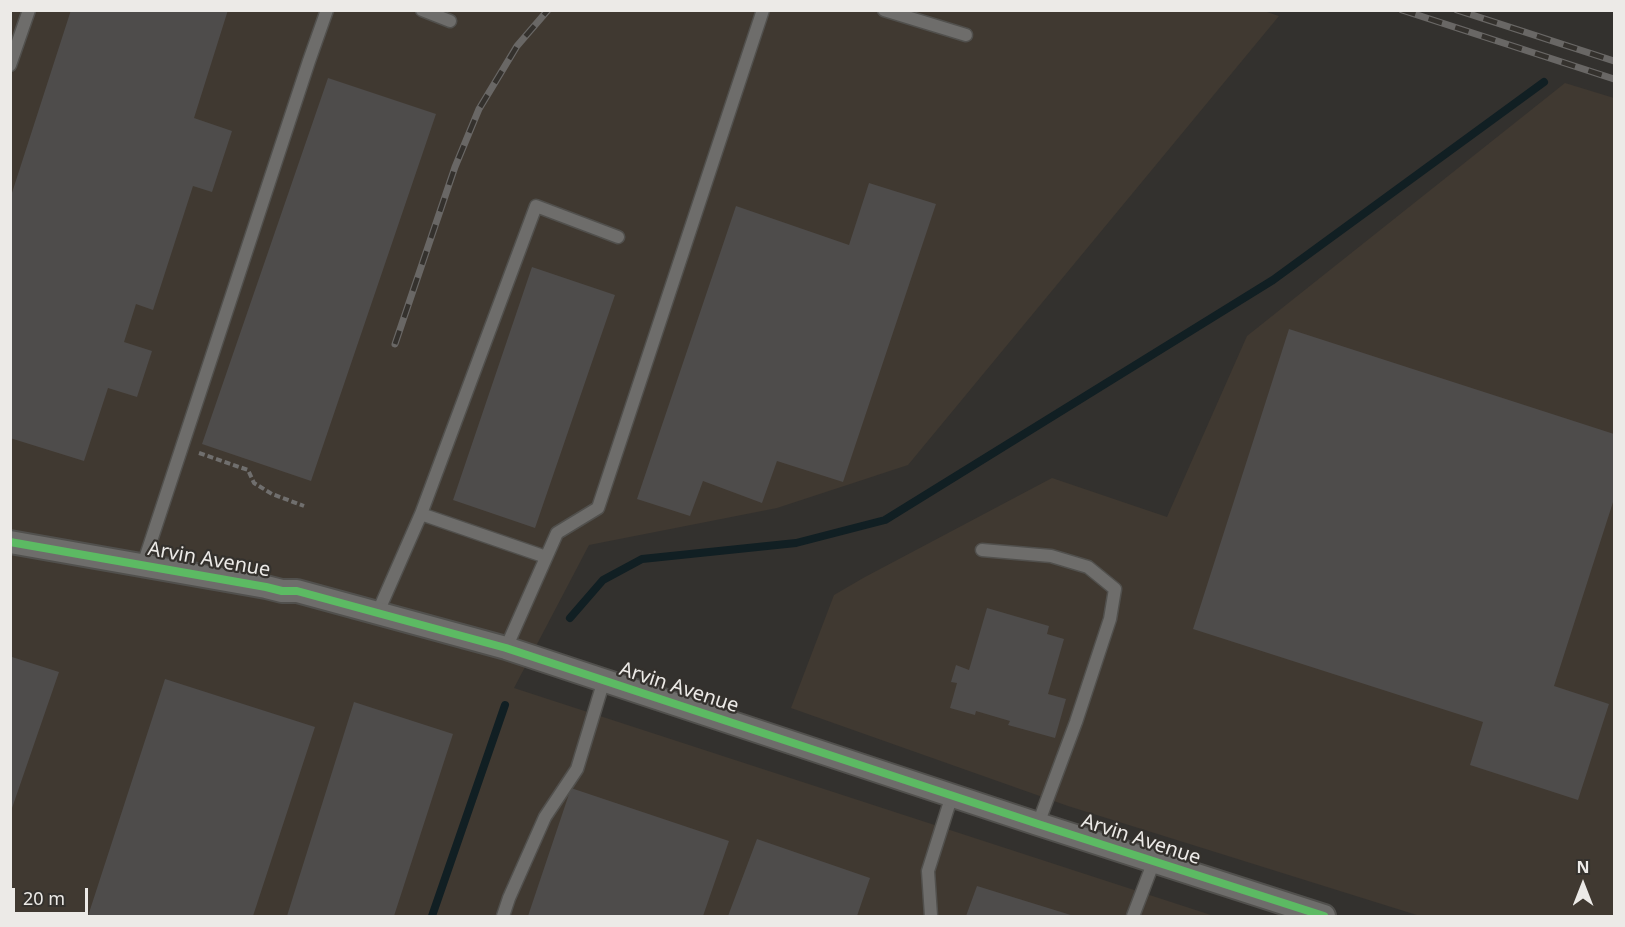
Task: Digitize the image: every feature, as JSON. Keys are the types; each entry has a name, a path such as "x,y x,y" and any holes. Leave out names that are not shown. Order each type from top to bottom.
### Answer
{"street":[{"name":"Arvin Avenue","path":"10,542 267,586 282,591 297,591 506,648 1324,916"}],"lane":[{"path":"10,65 28,10"},
{"path":"143,565 327,10"},
{"path":"422,10 450,21"},
{"path":"506,648 557,533 598,508 763,10"},
{"path":"884,10 966,35"},
{"path":"378,612 421,514 536,206 618,237"},
{"path":"421,514 546,557"},
{"path":"982,550 1051,556 1088,567 1115,589 1110,619 1076,722 1038,824"},
{"path":"502,916 545,817 577,769 604,680"},
{"path":"931,916 928,871 952,795"},
{"path":"1133,916 1154,861"}],"path":[{"path":"196,452 248,470 254,483 272,495 304,506"}],"shaded area":[{"path":"1261,10 1279,16 908,465 777,508 589,545 514,688 1214,916 11,916 10,11"},
{"path":"1565,83 1614,98 1614,916 1420,916 1068,806 791,708 834,595 1052,478 1167,517 1247,336"}],"building":[{"path":"71,10 228,10 194,118 232,131 212,192 193,186 153,310 136,304 124,342 152,351 137,397 108,388 84,461 10,438 10,199"},
{"path":"328,78 436,114 311,481 202,444"},
{"path":"869,183 936,204 843,482 777,461 762,503 703,481 690,516 637,499 736,206 849,245"},
{"path":"532,267 615,295 535,528 453,500"},
{"path":"1289,329 1614,434 1614,499 1554,686 1609,704 1578,800 1470,765 1483,722 1193,629"},
{"path":"987,608 1049,626 1047,634 1064,639 1048,694 1066,699 1055,738 1008,725 1010,721 976,711 975,715 950,708 957,683 951,682 956,665 969,670"},
{"path":"12,657 59,672 11,811 10,663"},
{"path":"165,679 315,727 253,916 88,916"},
{"path":"354,702 453,734 394,916 287,916"},
{"path":"571,788 729,841 703,916 528,916"},
{"path":"757,839 870,878 857,916 728,916"},
{"path":"977,886 1074,916 966,916"}],"waterway":[{"path":"570,618 603,580 642,559 796,543 885,520 1273,280 1544,82"},
{"path":"432,916 505,705"}],"railway":[{"path":"395,344 455,167 479,109 517,46 548,10"},
{"path":"1402,10 1614,79"},
{"path":"1457,10 1614,61"}],"cycle path":[{"path":"10,542 282,591 297,591 506,648 1324,916"}]}
